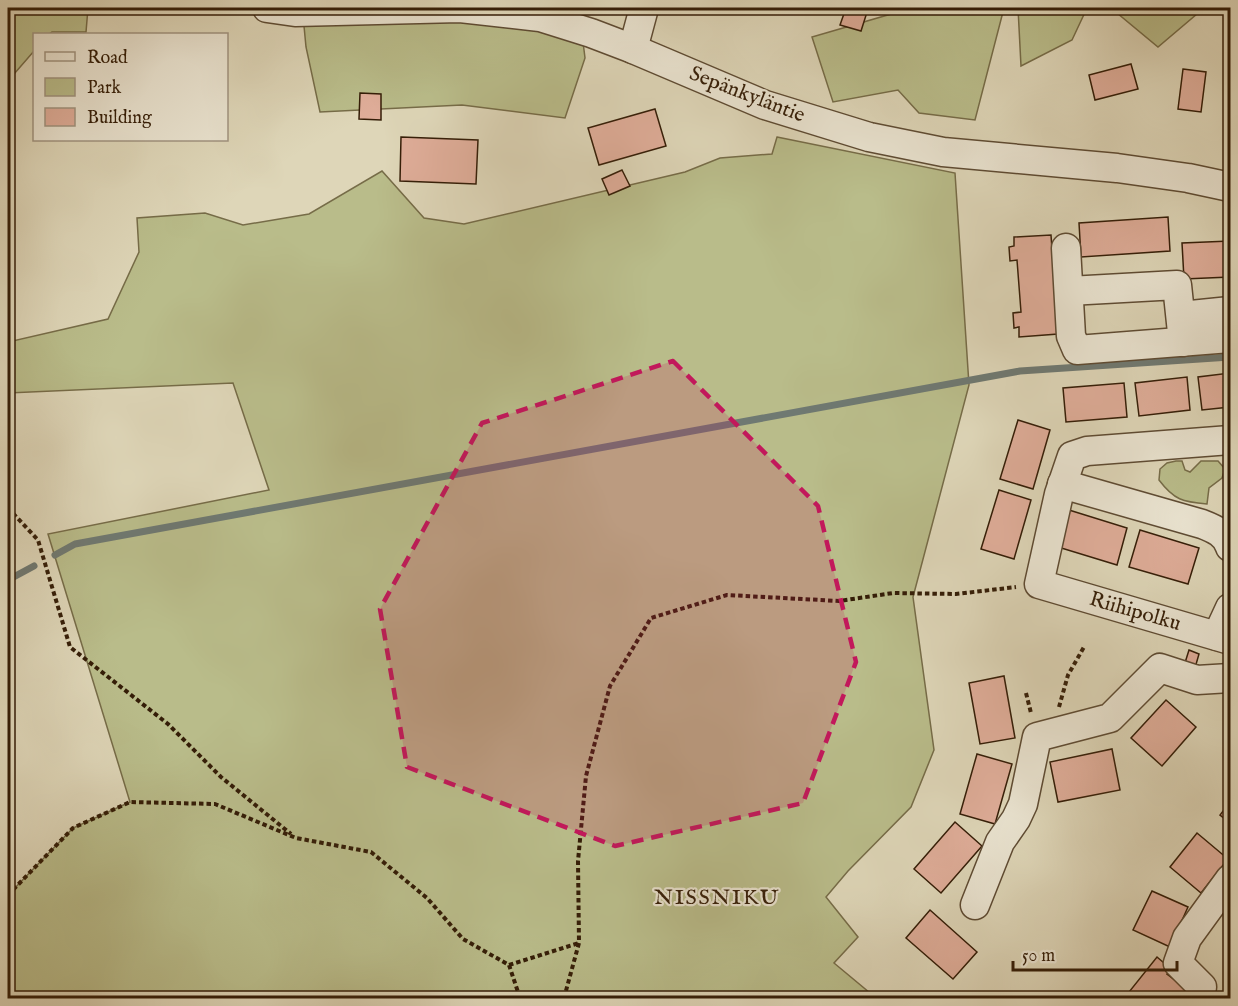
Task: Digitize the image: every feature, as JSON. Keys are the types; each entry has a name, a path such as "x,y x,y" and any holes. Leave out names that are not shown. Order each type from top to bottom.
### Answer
{"street":[{"name":"Sepänkyläntie","path":"267,8 295,12 460,8 540,17 633,49 765,105 869,137 943,152 1118,168 1188,178 1230,187"},
{"path":"633,49 644,8"},
{"path":"1066,248 1071,336 1077,350 1182,329 1230,311"},
{"path":"1069,291 1178,285 1182,329"},
{"path":"1182,329 1230,339"},
{"path":"1039,584 1062,484 1071,456 1087,451 1230,440"},
{"path":"1062,484 1202,524 1227,538 1230,547"},
{"name":"Riihipolku","path":"1039,584 1224,638"},
{"path":"1224,638 1230,608"},
{"path":"975,905 1000,842 1023,804 1037,737 1110,718 1160,668 1197,680 1230,678"},
{"path":"1202,987 1178,963 1187,938 1230,879"}],"path":[{"path":"8,508 38,540 70,646 168,723 221,777 296,838"},
{"path":"564,999 579,943 578,861 586,776 609,686 651,618 727,595 839,602 893,593 956,594 1039,584"},
{"path":"1058,709 1068,675 1084,647"},
{"path":"8,895 73,828 130,802 214,804 296,838 371,852 427,898 464,939 509,965 520,999"},
{"path":"509,965 579,943"}],"highlighted area":[{"path":"673,361 818,506 856,662 803,803 615,846 407,767 380,609 482,423"}],"green space":[{"path":"8,8 88,8 86,32 33,33 33,52 8,81"},
{"path":"896,8 1004,8 975,120 919,113 898,90 833,102 812,37 891,14"},
{"path":"1018,8 1087,8 1072,40 1021,66"},
{"path":"1111,8 1204,8 1158,47"},
{"path":"427,18 512,24 583,42 585,58 565,118 462,105 320,112 306,47 304,26"},
{"path":"777,137 955,173 969,385 913,597 934,750 911,807 848,871 826,897 858,937 834,963 876,998 8,998 8,895 73,828 130,802 48,534 269,490 233,383 8,393 8,342 108,319 139,252 137,218 205,213 243,225 309,214 382,171 424,218 464,224 685,172 720,158 772,154"},
{"path":"1182,461 1185,470 1190,472 1201,461 1218,461 1225,469 1222,478 1209,488 1207,504 1191,502 1174,496 1159,480 1160,469 1167,463"}],"building":[{"path":"846,8 868,9 861,31 840,25"},
{"path":"1131,64 1138,89 1095,100 1089,75"},
{"path":"1183,69 1206,72 1201,112 1178,109"},
{"path":"360,93 381,94 381,120 359,119"},
{"path":"655,109 666,146 599,165 588,128"},
{"path":"401,137 478,140 476,184 400,181"},
{"path":"622,170 630,186 609,195 602,179"},
{"path":"1168,217 1170,251 1081,257 1079,223"},
{"path":"1051,235 1058,334 1019,337 1019,327 1014,328 1013,313 1021,312 1017,260 1010,261 1009,247 1014,246 1014,237"},
{"path":"1230,241 1230,277 1184,279 1182,243"},
{"path":"1230,373 1230,407 1202,410 1198,377"},
{"path":"1187,377 1190,410 1139,416 1135,383"},
{"path":"1124,383 1127,417 1066,422 1063,388"},
{"path":"1018,420 1050,430 1033,489 1000,479"},
{"path":"999,490 1031,500 1014,559 981,549"},
{"path":"1069,510 1127,528 1117,565 1058,547"},
{"path":"1140,530 1199,548 1188,584 1129,567"},
{"path":"1189,650 1199,654 1195,668 1184,666"},
{"path":"1004,676 1015,738 980,744 969,683"},
{"path":"1166,700 1196,727 1162,766 1131,738"},
{"path":"1112,749 1120,790 1058,802 1050,762"},
{"path":"977,754 1012,764 995,824 960,814"},
{"path":"1230,802 1230,823 1220,815"},
{"path":"955,822 982,846 941,893 914,869"},
{"path":"1197,833 1228,859 1201,893 1170,867"},
{"path":"1152,891 1188,907 1170,947 1133,930"},
{"path":"930,910 977,952 953,979 906,938"},
{"path":"1157,957 1171,969 1167,974 1192,993 1196,988 1210,998 1137,998 1129,992"}],"waterway":[{"path":"55,555 75,544 1020,371 1230,357"},
{"path":"8,580 34,566"}],"district":[{"name":"NISSNIKU","path":"717,898"}]}
